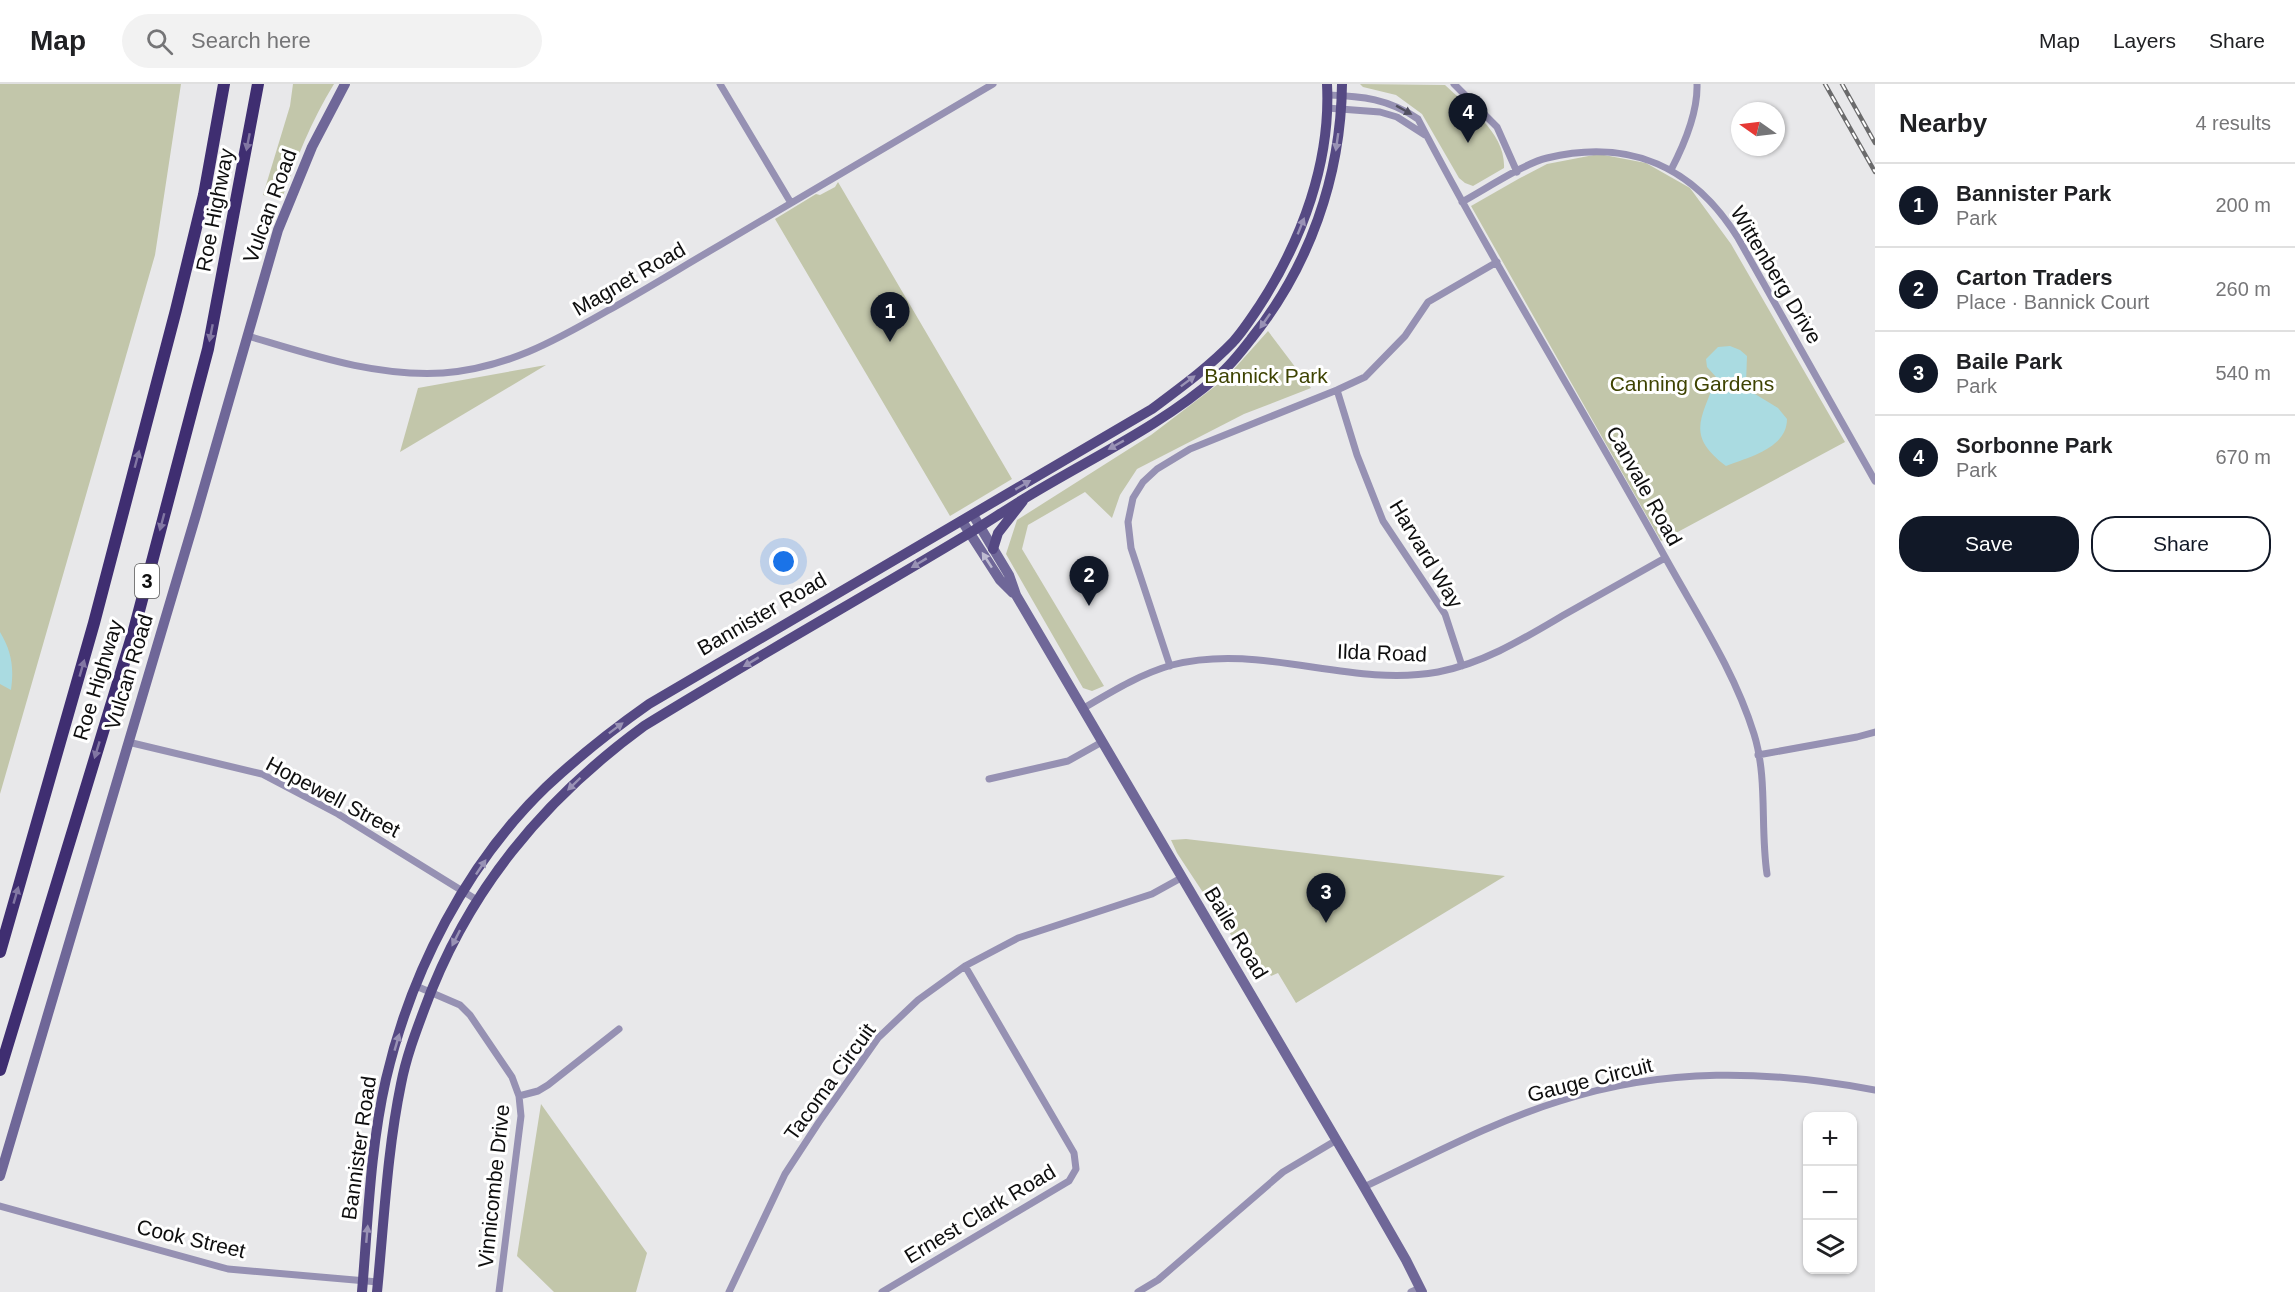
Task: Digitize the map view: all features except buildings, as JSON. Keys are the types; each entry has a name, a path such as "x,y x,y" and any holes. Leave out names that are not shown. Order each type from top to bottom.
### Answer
{"highway":[{"name":"Roe Highway","path":"0,952 94,623 176,310 204,195 224,84"},
{"name":"Roe Highway","path":"0,1070 134,630 208,349 258,84"}],"main road":[{"name":"Bannister Road","path":"362,1292 379,1116 399,1033 416,986 444,926 464,891 499,841 525,810 579,758 619,725 693,677 1152,409 1209,365 1235,340 1276,279 1302,225 1320,162 1328,89"},
{"name":"Bannister Road","path":"378,1287 389,1158 395,1115 408,1056 431,992 459,932 477,900 517,843 580,777 617,746 679,705 1025,498 1159,421 1218,376 1264,323 1288,286 1314,231 1329,184 1342,90"},
{"path":"993,549 998,533 1025,498"}],"street":[{"name":"Vulcan Road","path":"0,1176 278,230 312,147 345,84"},
{"path":"720,84 790,203"},
{"name":"Magnet Road","path":"248,336 357,367 383,370 444,373 501,363 525,355 557,339 790,203 982,87 993,84"},
{"path":"1454,84 1497,127 1518,172"},
{"path":"1671,170 1688,132 1697,84"},
{"name":"Canvale Road","path":"1328,89 1342,90 1382,101 1402,108 1418,119 1462,202 1730,672 1744,702 1755,737 1764,810 1762,844 1767,873"},
{"name":"Canvale Road","path":"1327,108 1380,112 1397,117 1427,137"},
{"name":"Wittenberg Drive","path":"1462,202 1546,158 1599,151 1648,160 1671,170 1697,187 1727,220 1875,481"},
{"path":"1170,666 1131,548 1128,522 1133,498 1143,482 1157,469 1190,449 1365,377 1405,336 1428,302 1497,262"},
{"name":"Harvard Way","path":"1337,390 1357,455 1383,520 1445,614 1462,666"},
{"name":"Baile Road","path":"973,514 1009,575 1016,595 1364,1187 1417,1291"},
{"name":"Baile Road","path":"962,521 1000,580 1016,595"},
{"name":"Ilda Road","path":"1082,708 1129,682 1170,666 1208,659 1250,658 1368,674 1412,675 1462,666 1510,646 1665,558"},
{"path":"1758,755 1875,732"},
{"name":"Hopewell Street","path":"128,742 262,774 338,813 477,900"},
{"path":"989,779 1068,761 1102,742"},
{"name":"Tacoma Circuit","path":"729,1292 785,1174 850,1075 878,1038 910,1008 965,966 1018,938 1152,894 1181,878"},
{"name":"Ernest Clark Road","path":"882,1292 1069,1181 1076,1169 1074,1153 965,966"},
{"name":"Vinnicombe Drive","path":"416,986 460,1005 470,1015 512,1077 519,1096 521,1116 499,1292"},
{"path":"519,1096 538,1091 548,1085 619,1029"},
{"name":"Gauge Circuit","path":"1364,1187 1514,1117 1560,1101 1613,1087 1680,1076 1751,1075 1829,1082 1875,1090"},
{"path":"1138,1292 1158,1280 1284,1172 1335,1141"},
{"name":"Cook Street","path":"0,1206 228,1269 363,1280 378,1287"}],"green space":[{"path":"0,84 181,84 155,255 0,794"},
{"path":"293,84 334,84 311,126 281,201 263,195 290,106"},
{"path":"1360,84 1445,85 1492,132 1503,155 1504,168 1473,186 1465,183 1459,178 1422,114 1396,95 1363,87"},
{"name":"Canning Gardens","path":"1599,154 1646,163 1690,188 1731,244 1845,442 1661,541 1471,206 1547,164"},
{"path":"838,182 1012,479 950,516 775,219 816,194 820,195 835,187"},
{"name":"Bannick Park","path":"1268,331 1311,388 1244,414 1137,469 1120,495 1112,518 1085,492 1028,525 1022,549 1104,686 1092,691 1083,688 1006,554 1017,520 1151,435 1226,378"},
{"path":"546,365 400,452 418,388"},
{"path":"1186,839 1505,876 1296,1003 1278,973 1271,976 1267,970 1258,976 1177,853 1171,840"},
{"path":"541,1104 647,1253 636,1292 554,1292 517,1256"}],"water":[{"path":"1730,346 1747,356 1746,383 1755,394 1778,408 1787,419 1781,437 1774,444 1755,455 1726,466 1713,455 1705,444 1700,425 1716,377 1707,367 1706,359 1718,347"},
{"path":"0,632 11,660 11,690 0,684"}],"railway":[{"path":"1825,84 1875,172"},
{"path":"1842,84 1875,143"}],"place":[{"name":"Sorbonne Park","path":"1468,143"},
{"name":"Bannister Park","path":"890,342"},
{"name":"Carton Traders","path":"1089,606"},
{"name":"Baile Park","path":"1326,923"}]}
